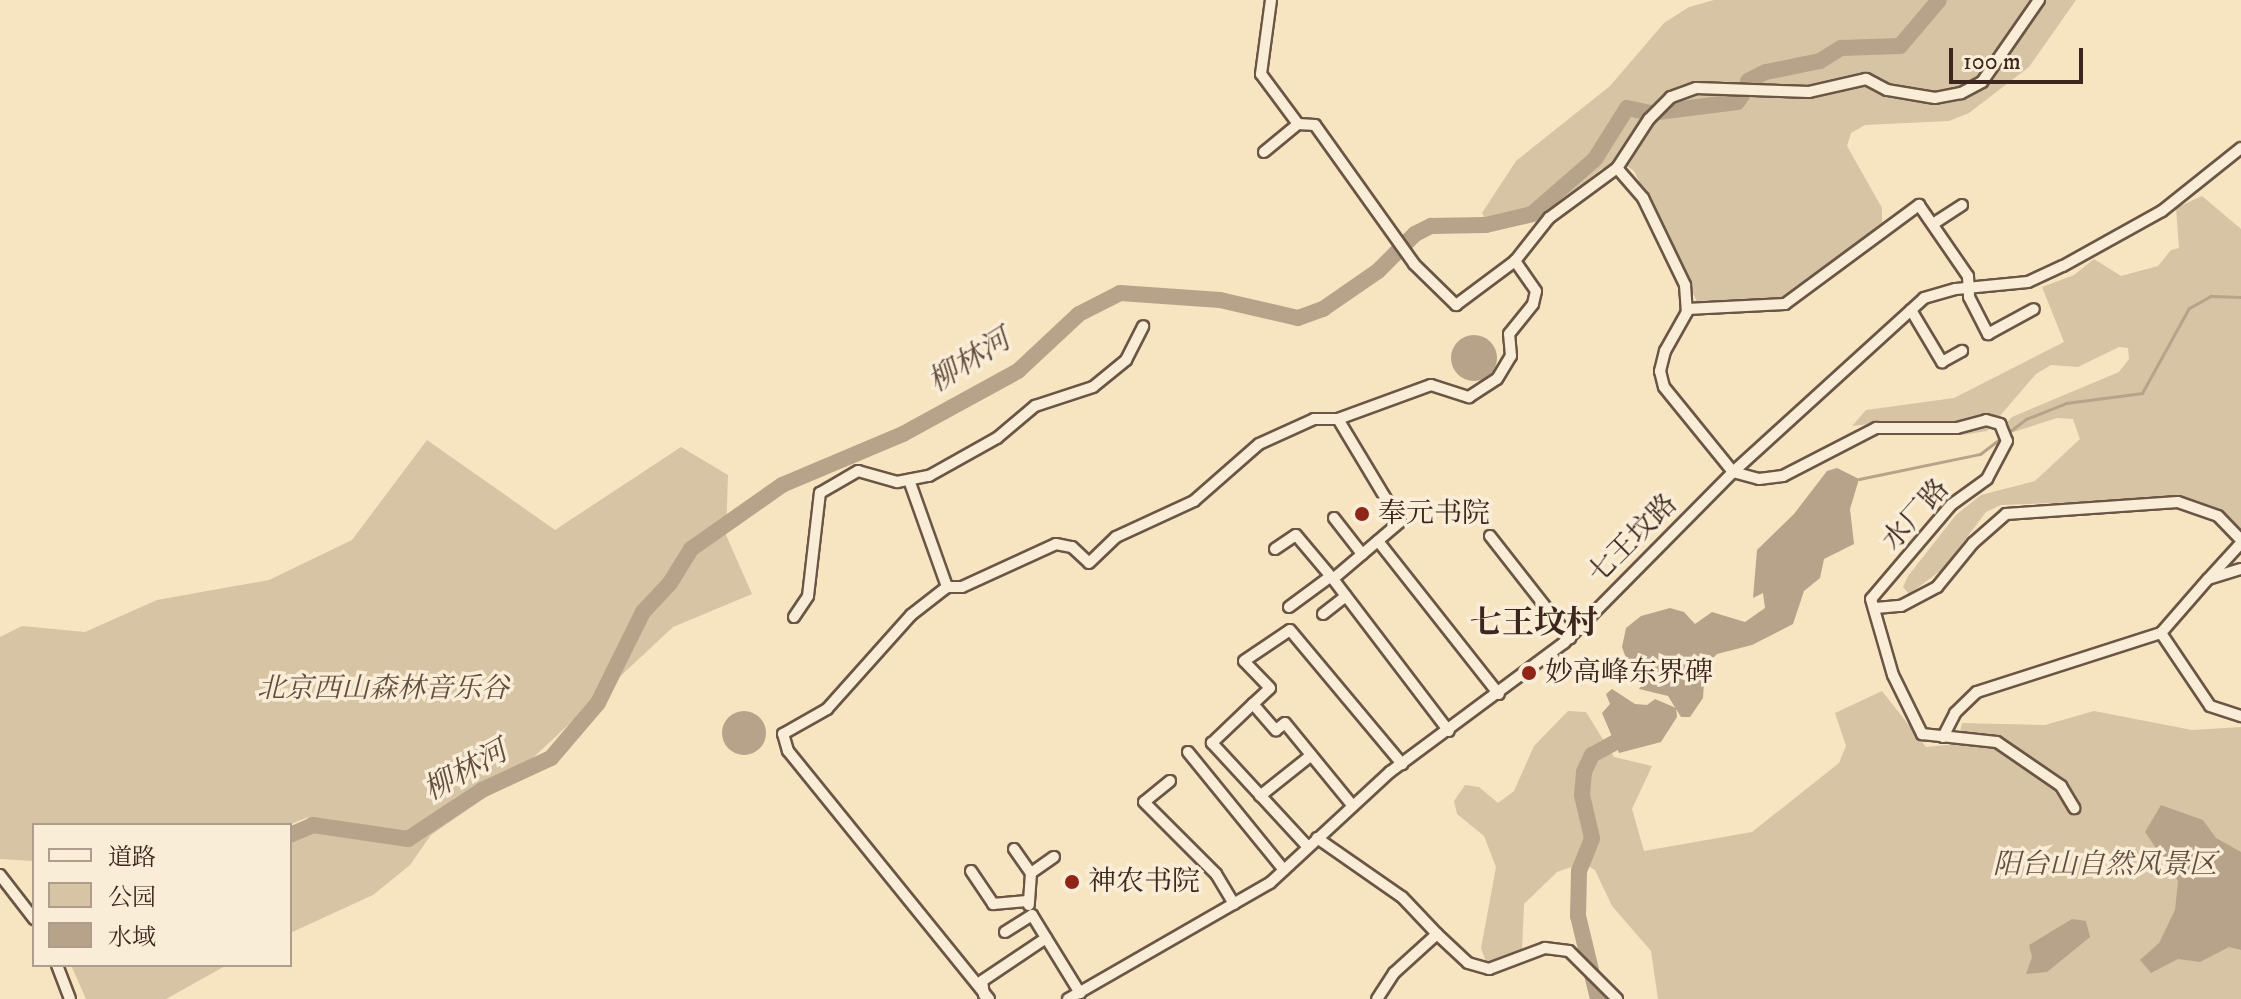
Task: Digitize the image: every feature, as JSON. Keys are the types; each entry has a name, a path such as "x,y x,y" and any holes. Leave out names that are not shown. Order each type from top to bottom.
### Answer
{"street":[{"path":"1271,0 1261,74 1298,124"},
{"path":"1264,152 1298,124 1315,125 1395,233 1414,264 1456,305 1515,261 1549,218 1617,168 1649,119 1671,97 1696,88 1809,92 1866,79 1887,90 1948,98 1982,82 2039,0"},
{"name":"七王坟路","path":"1068,999 1234,904 1284,870 1402,764 1570,638 1733,472 1924,298 1972,287 2028,282 2063,266 2162,211 2241,148"},
{"path":"1617,168 1630,177 1685,285 1687,309 1665,351 1660,371 1664,387 1733,472"},
{"path":"1936,222 1962,205"},
{"path":"1687,309 1785,304 1805,294 1833,265 1912,206 1924,208 1936,222 1972,287 1969,297 1988,334 2034,309"},
{"path":"986,997 788,751 783,734 827,709 911,615 947,587 962,587 1056,544 1072,547 1089,563 1116,537 1194,501 1259,444 1314,419 1338,419 1431,385 1469,397 1497,379 1511,356 1506,339 1533,304 1536,291 1515,261"},
{"path":"1911,310 1942,362 1962,351"},
{"path":"794,617 808,596 820,493 858,471 897,482 929,476 997,438 1035,406 1093,387 1126,360 1143,326"},
{"path":"1289,607 1330,579 1400,522 1338,419"},
{"name":"水厂路","path":"1733,472 1759,479 1783,476 1876,428 1957,428 1986,420 2000,424 2007,441 1996,466 1987,479 1951,505 1871,599 1876,608"},
{"path":"909,480 947,587"},
{"path":"1943,737 1955,713 1977,692 2161,633 2241,541 2218,516 2178,502 2006,514 1973,543 1937,587 1901,606 1876,608 1911,717 1922,734 1943,737 1997,742 2061,786 2074,808"},
{"path":"1334,518 1362,554"},
{"path":"1275,549 1296,535 1449,731"},
{"path":"1490,536 1570,638"},
{"path":"1378,541 1499,694"},
{"path":"2208,579 2241,569"},
{"path":"1323,614 1346,596"},
{"path":"1308,847 1212,743 1270,688 1244,661 1290,630 1402,764"},
{"path":"2161,633 2210,706 2241,716"},
{"path":"1253,704 1276,730 1285,723 1310,749 1309,757 1260,796"},
{"path":"1188,752 1284,870"},
{"path":"1309,757 1353,806"},
{"path":"1170,781 1144,802 1216,874 1234,904"},
{"path":"1317,838 1402,897 1468,963 1489,969 1545,948 1569,951 1617,999"},
{"path":"1014,849 1031,873 1027,901 1032,915 1080,993"},
{"path":"1031,873 1054,857"},
{"path":"971,871 993,904 1027,901"},
{"path":"0,875 32,916"},
{"path":"1005,932 1032,915"},
{"path":"1377,999 1394,973 1437,934"},
{"path":"986,997 982,981 1046,938"},
{"path":"58,967 70,999"}],"green space":[{"path":"1714,0 2076,0 2029,67 1969,113 1949,121 1865,125 1851,133 1847,146 1882,208 1882,227 1814,274 1784,302 1699,306 1634,171 1624,164 1601,169 1539,221 1521,225 1487,222 1482,213 1516,161 1610,86 1664,23 1689,7"},
{"path":"2202,196 2241,229 2241,543 2205,514 2156,499 2001,505 1986,512 1943,569 1909,594 1903,587 1908,576 1956,515 1981,495 2035,481 2080,439 2073,419 2057,418 2001,436 2002,427 2012,417 2119,372 2129,359 2128,348 2119,347 2078,367 2051,365 2036,374 1987,431 1962,435 1887,422 1852,426 1866,410 1954,398 2064,342 2042,287 2074,275 2094,259 2121,276 2158,266 2171,250 2179,248 2176,208"},
{"name":"北京西山森林音乐谷","path":"427,440 555,530 681,447 728,475 726,535 752,594 673,627 506,783 431,835 410,865 373,895 292,932 292,844 308,817 292,824 32,823 32,861 0,859 0,637 22,626 85,632 157,600 269,580 352,540"},
{"name":"阳台山自然风景区","path":"1882,691 1926,747 1988,741 1960,732 1962,723 2045,725 2094,711 2192,730 2241,727 2241,999 1658,999 1651,951 1612,906 1595,870 1583,863 1557,872 1524,904 1522,951 1492,966 1486,962 1481,948 1496,867 1484,836 1457,814 1454,801 1465,785 1479,787 1498,803 1514,791 1534,746 1568,711 1586,712 1614,757 1652,766 1632,809 1644,851 1752,832 1839,763 1846,746 1835,713"},
{"path":"72,967 223,967 166,999 86,999"}],"water":[{"path":"1474,335 1491,341 1497,358 1491,375 1474,381 1457,375 1451,358 1457,341"},
{"path":"1837,468 1859,479 1850,509 1854,544 1824,559 1820,578 1804,591 1793,624 1752,645 1717,654 1705,666 1703,698 1690,717 1681,717 1668,696 1639,689 1655,664 1627,661 1622,647 1626,628 1641,616 1670,608 1684,612 1695,624 1712,612 1745,622 1765,608 1763,593 1753,598 1757,550 1794,514 1827,471"},
{"path":"1612,689 1635,704 1647,705 1655,699 1676,708 1677,717 1661,742 1619,753 1602,713 1610,704 1606,694"},
{"path":"744,711 759,718 766,733 759,748 744,755 729,748 722,733 729,718"},
{"path":"2161,805 2203,820 2216,838 2241,852 2241,950 2229,947 2200,962 2178,959 2151,973 2140,960 2159,943 2175,910 2178,881 2145,832"},
{"path":"2072,919 2086,921 2090,937 2047,972 2026,974 2032,957 2029,945"}],"waterway":[{"path":"1748,81 1766,72 1820,61 1841,48 1900,46 1939,0"},
{"name":"柳林河","path":"292,834 313,825 408,839 482,790 551,758 598,703 643,612 670,583 691,549 782,485 903,434 1018,371 1079,314 1120,293 1220,300 1298,318 1323,309 1378,271 1415,234 1431,226 1486,225 1532,214 1595,159 1627,108 1650,113 1737,102 1742,95"},
{"path":"1859,479 1980,454 2026,419 2066,403 2142,393 2189,308 2211,296 2241,297"},
{"path":"1598,999 1578,916 1579,871 1592,838 1582,795 1584,772 1592,755 1615,742"}],"place":[{"name":"奉元书院","path":"1362,514"},
{"name":"妙高峰东界碑","path":"1529,673"},
{"name":"神农书院","path":"1072,882"}],"district":[{"name":"七王坟村","path":"1534,624"}]}
